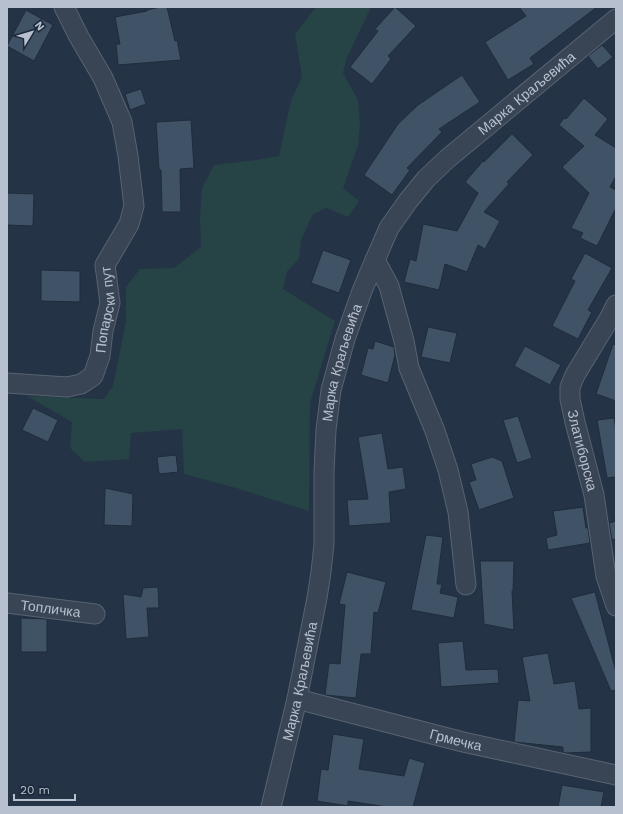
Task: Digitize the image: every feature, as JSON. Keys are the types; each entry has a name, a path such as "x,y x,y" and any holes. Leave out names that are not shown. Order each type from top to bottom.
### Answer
{"street":[{"name":"Попарски пут","path":"7,383 67,387 81,384 92,376 100,356 103,331 110,303 105,265 129,224 134,206 122,122 103,78 79,37 64,7"},
{"name":"Марка Краљевића","path":"271,807 297,699 317,598 324,544 324,472 326,430 331,390 345,339 362,291 389,228 398,214 426,179 447,159 616,19"},
{"path":"375,260 389,286 404,341 409,368 435,431 448,470 458,512 466,585"},
{"name":"Златиборска","path":"616,306 575,375 570,387 570,399 594,495 606,576 616,606"},
{"name":"Топличка","path":"7,603 95,614"},
{"name":"Грмечка","path":"297,699 463,742 616,775"}],"green space":[{"path":"316,7 371,7 346,60 343,73 358,100 360,125 358,146 343,188 359,201 348,217 326,208 313,214 301,240 299,259 287,271 283,289 335,321 310,403 309,511 236,488 184,474 182,429 131,433 129,459 85,462 70,448 72,422 27,396 104,399 113,386 126,321 126,287 140,269 174,268 201,247 200,217 202,188 214,165 279,156 291,100 302,77 295,34"}],"building":[{"path":"160,7 167,7 175,41 177,40 181,60 118,65 116,44 120,44 115,17"},
{"path":"395,7 416,26 388,56 391,59 372,84 350,67 378,31 375,29"},
{"path":"519,7 597,7 530,58 534,64 508,80 485,42 526,16"},
{"path":"26,10 53,25 34,61 7,46"},
{"path":"602,45 613,57 598,69 588,56"},
{"path":"462,75 480,102 439,129 442,132 407,168 410,170 392,195 364,175 398,124 418,105"},
{"path":"141,89 146,104 130,110 125,94"},
{"path":"584,98 608,119 595,135 616,148 616,176 610,187 616,190 616,208 597,246 580,238 583,233 571,228 589,193 562,167 584,146 559,125"},
{"path":"191,120 194,168 180,169 181,212 162,212 161,170 159,170 156,122"},
{"path":"512,134 533,155 507,182 509,184 484,212 500,221 485,249 478,245 467,272 445,264 439,290 404,282 410,259 416,261 423,224 457,231 478,193 465,182 483,161 484,162"},
{"path":"7,193 34,194 33,226 7,225"},
{"path":"323,250 351,260 339,293 311,283"},
{"path":"585,253 612,268 588,310 592,312 578,339 552,326 575,281 571,279"},
{"path":"41,270 80,271 80,302 41,301"},
{"path":"428,327 457,333 450,363 421,357"},
{"path":"375,341 394,347 395,355 388,383 361,375 368,348 373,349"},
{"path":"613,344 616,345 616,401 596,394"},
{"path":"525,346 561,365 550,385 514,366"},
{"path":"33,408 58,420 48,442 22,430"},
{"path":"518,416 532,458 517,463 503,420"},
{"path":"614,418 616,429 616,477 607,478 597,420"},
{"path":"382,433 388,469 403,467 406,489 389,492 391,523 349,526 347,500 368,499 358,437"},
{"path":"176,455 178,472 159,474 157,457"},
{"path":"492,457 502,461 514,498 479,510 469,482 476,480 471,464"},
{"path":"105,488 133,494 132,526 104,525"},
{"path":"583,507 590,543 548,550 546,538 557,535 553,511"},
{"path":"616,521 616,539 612,540 609,523"},
{"path":"426,535 443,537 437,584 442,584 440,593 458,597 454,618 411,610"},
{"path":"480,561 514,561 512,591 514,630 484,624"},
{"path":"347,572 386,582 378,613 374,612 371,654 361,654 356,698 325,695 329,663 340,664 345,605 339,604"},
{"path":"158,587 159,608 147,608 149,637 126,639 123,594 141,597 143,588"},
{"path":"595,592 616,672 616,690 611,691 571,598"},
{"path":"21,618 47,619 47,652 21,652"},
{"path":"463,641 466,670 498,669 499,683 441,687 438,643"},
{"path":"548,653 554,684 575,681 579,709 591,708 591,752 565,753 563,752 563,747 514,742 518,700 530,701 522,657"},
{"path":"333,734 364,739 359,769 404,776 409,758 425,763 413,807 387,807 348,801 348,806 317,801 321,769 328,770"},
{"path":"562,785 604,792 601,807 558,807"}]}
